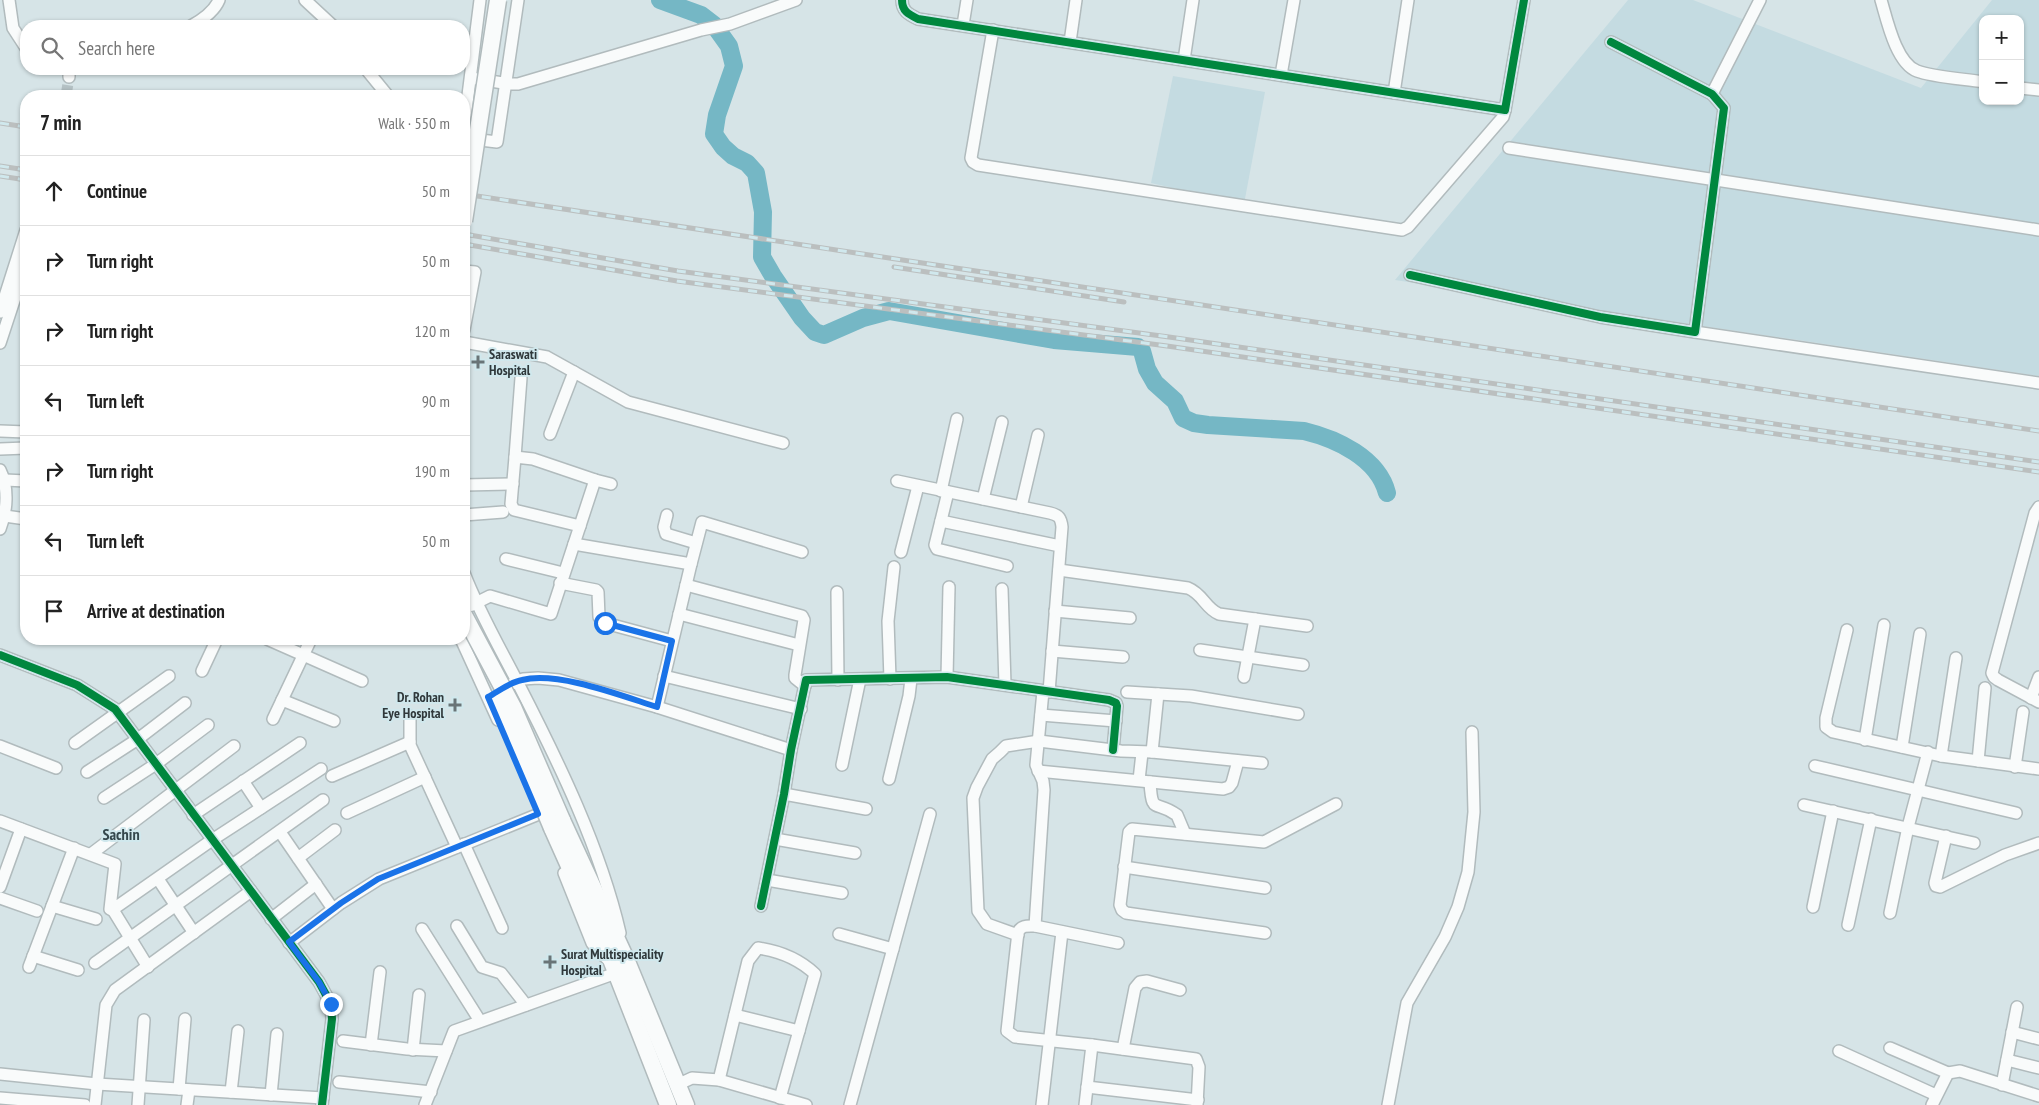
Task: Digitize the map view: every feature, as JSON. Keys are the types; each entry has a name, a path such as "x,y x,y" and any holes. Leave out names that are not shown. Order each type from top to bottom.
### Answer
{"main road":[{"path":"470,113 487,0"},
{"path":"470,182 498,0"},
{"path":"470,625 513,706 557,824"},
{"path":"470,645 557,824 620,966 686,1105"},
{"path":"620,966 668,1105"}],"street":[{"path":"10,0 13,28 20,39"},
{"path":"202,20 216,8 218,0"},
{"path":"305,0 327,20"},
{"path":"469,90 480,0"},
{"path":"470,139 497,142 518,0"},
{"path":"471,78 506,84 518,84 701,30 730,24 796,0"},
{"path":"902,0 902,8 912,16 1505,110"},
{"path":"963,25 967,0"},
{"path":"1070,42 1076,0"},
{"path":"1184,60 1193,0"},
{"path":"1281,75 1294,0"},
{"path":"1394,93 1408,0"},
{"path":"993,30 971,158 978,165 1402,230 1408,227 1503,117 1524,0"},
{"path":"1712,94 1760,0"},
{"path":"1881,0 1894,41 1902,58 1916,70 1979,81"},
{"path":"1611,42 1712,94 1724,108 1695,332"},
{"path":"371,75 383,90"},
{"path":"2024,88 2039,90"},
{"path":"1509,148 2039,230"},
{"path":"0,312 20,249"},
{"path":"470,272 474,272 470,295"},
{"path":"1410,275 1600,317 2039,383"},
{"path":"0,343 20,282"},
{"path":"470,343 539,355 554,360 628,402 783,443"},
{"path":"550,434 574,372"},
{"path":"521,378 511,504 518,513 580,526"},
{"path":"957,419 941,521 935,545 937,549 1008,566"},
{"path":"983,499 1002,422"},
{"path":"0,431 20,432"},
{"path":"1021,507 1038,435"},
{"path":"0,449 20,448"},
{"path":"515,458 533,459 611,484"},
{"path":"0,529 4,510 2,475 20,480"},
{"path":"470,606 490,596 551,614 595,480"},
{"path":"897,481 1057,515 1061,519 1062,527 1052,650 1041,716 1036,765 1043,781 1044,790 1035,926"},
{"path":"470,485 513,484"},
{"path":"901,552 918,486"},
{"path":"2039,507 2035,513 1992,673 1998,680 2035,700 2039,677"},
{"path":"4,510 20,517"},
{"path":"470,515 503,512"},
{"path":"667,515 664,527 666,534 696,543"},
{"path":"941,521 1060,546"},
{"path":"657,707 702,522 802,552"},
{"path":"574,544 691,564"},
{"path":"506,559 596,590 598,592 599,617 605,623 672,641"},
{"path":"890,679 888,621 894,567"},
{"path":"1058,570 1188,588 1202,596 1208,607 1219,614 1306,626"},
{"path":"686,585 802,616 804,620 795,678 805,686"},
{"path":"470,587 495,642 546,738 601,867 615,912 620,966"},
{"path":"947,677 949,587"},
{"path":"1002,590 1005,685"},
{"path":"837,592 838,680"},
{"path":"1055,611 1130,618"},
{"path":"679,614 800,645"},
{"path":"1244,677 1255,619"},
{"path":"1865,740 1884,625"},
{"path":"1848,630 1826,718 1826,727 1834,732 1865,740 1941,756 2039,769"},
{"path":"1902,747 1920,634"},
{"path":"202,671 214,645"},
{"path":"280,645 362,681"},
{"path":"273,719 308,645"},
{"path":"464,645 488,697 592,943 598,951 620,966"},
{"path":"1052,650 1123,657"},
{"path":"1200,650 1303,665"},
{"path":"0,655 82,687 119,712 231,866 319,982 331,1004 332,1019 322,1101 271,1095 251,1099 231,1092 97,1084 23,1091 0,1098"},
{"path":"1941,756 1956,658"},
{"path":"75,743 169,676"},
{"path":"664,676 801,708"},
{"path":"761,906 806,680 947,677 1113,701 1116,702 1117,706 1113,750"},
{"path":"488,697 517,681 538,678 559,680 657,707 791,750"},
{"path":"889,780 909,696 911,679"},
{"path":"842,765 860,680"},
{"path":"1978,761 1985,688"},
{"path":"1127,692 1192,696 1298,714"},
{"path":"1158,694 1144,781 1151,801 1155,806 1172,811 1177,815 1185,834"},
{"path":"282,700 334,721"},
{"path":"87,772 138,739 186,703"},
{"path":"2014,767 2023,712"},
{"path":"410,716 410,742 425,777 502,928"},
{"path":"1041,716 1116,721"},
{"path":"104,798 156,764 208,726"},
{"path":"1388,1105 1407,1004 1445,937 1458,907 1468,872 1474,812 1472,732"},
{"path":"1018,935 987,924 978,911 973,798 992,760 1006,746 1039,741 1113,750 1262,763"},
{"path":"332,776 410,742"},
{"path":"193,814 300,743"},
{"path":"0,746 56,768"},
{"path":"91,854 234,746"},
{"path":"1890,913 1908,827 1928,752"},
{"path":"1038,771 1223,788 1229,787 1232,783 1238,761"},
{"path":"1815,766 2016,813"},
{"path":"113,910 212,840 321,769"},
{"path":"347,813 425,777"},
{"path":"244,781 261,808"},
{"path":"784,794 866,809"},
{"path":"95,963 323,800"},
{"path":"1265,933 1126,913 1120,905 1127,837 1132,829 1264,842 1336,804"},
{"path":"1804,805 1974,843"},
{"path":"1813,907 1833,811"},
{"path":"289,942 333,909 378,879 538,814"},
{"path":"850,1105 930,814"},
{"path":"1848,925 1871,819"},
{"path":"0,821 115,864 110,909 113,910 148,966"},
{"path":"0,887 21,829"},
{"path":"298,858 335,830"},
{"path":"280,832 333,909"},
{"path":"1946,836 1935,882 1936,886 1940,887 2005,855 2039,843"},
{"path":"775,839 855,853"},
{"path":"29,967 74,848"},
{"path":"1124,866 1265,888"},
{"path":"158,879 194,933"},
{"path":"767,880 842,893"},
{"path":"272,919 316,884"},
{"path":"95,1105 106,1005 115,990 251,891"},
{"path":"0,898 36,912"},
{"path":"52,906 96,919"},
{"path":"456,926 482,967 501,973 526,1005"},
{"path":"1087,1087 1197,1102 1199,1067 1196,1059 1092,1044 1016,1037 1007,1031 1020,928 1035,926 1118,943"},
{"path":"422,929 480,1021"},
{"path":"1042,1105 1062,932"},
{"path":"840,934 893,949"},
{"path":"719,1080 748,962 758,948 774,950 805,964 815,974 780,1098"},
{"path":"34,956 78,970"},
{"path":"425,1105 454,1031 526,1005 620,966"},
{"path":"371,1045 380,972"},
{"path":"1123,1049 1135,988 1140,982 1147,981 1180,990"},
{"path":"412,1050 419,995"},
{"path":"2002,1085 2017,1007"},
{"path":"735,1015 799,1031"},
{"path":"138,1105 144,1020"},
{"path":"186,1020 184,1089 187,1105"},
{"path":"231,1092 238,1031"},
{"path":"2012,1032 2039,1039"},
{"path":"271,1095 277,1034"},
{"path":"343,1041 412,1050 446,1051"},
{"path":"1085,1105 1092,1044"},
{"path":"1890,1048 1948,1073 1960,1072 2039,1096"},
{"path":"1839,1052 1934,1100 1948,1073"},
{"path":"2007,1060 2039,1068"},
{"path":"0,1074 23,1091 85,1105"},
{"path":"677,1085 692,1078 719,1080 806,1105"},
{"path":"339,1082 430,1092"}],"shaded area":[{"path":"1628,0 1693,0 1921,88 1979,16 1979,105 2024,105 2024,15 1980,15 1992,0 2039,0 2039,376 1395,280"},
{"path":"1173,76 1265,92 1244,204 1151,183"}],"waterway":[{"path":"660,0 701,15 714,25 729,46 734,66 717,115 714,134 723,147 733,156 747,163 756,173 763,212 762,257 802,318 815,332 824,335 863,318 889,311 1054,340 1138,347 1142,351 1147,369 1155,383 1175,401 1183,418 1194,423 1208,425 1304,431 1330,439 1355,452 1365,460 1375,470 1387,493"}],"tunnel":[{"path":"67,90 69,77"}],"railway":[{"path":"0,123 20,126"},
{"path":"0,166 20,169"},
{"path":"0,176 20,179"},
{"path":"470,195 2039,431"},
{"path":"470,235 678,271 1169,337 2039,462"},
{"path":"470,245 677,281 1167,346 2039,472"},
{"path":"894,267 1124,302"}],"cycle path":[{"path":"902,0 906,12 918,19 1505,110 1524,0"},
{"path":"1410,275 1600,317 1695,332 1724,108 1712,94 1611,42"},
{"path":"0,655 77,685 115,709 319,982 331,1004 332,1019 322,1105"},
{"path":"761,906 806,680 947,677 1109,700 1116,703 1117,706 1113,750"}],"place":[{"name":"Saraswati Hospital","path":"478,362"},
{"name":"Dr. Rohan Eye Hospital","path":"455,705"},
{"name":"Surat Multispeciality Hospital","path":"550,962"}],"district":[{"name":"Sachin","path":"121,834"}],"route":[{"path":"331,1004 319,982 289,942 341,903 378,879 538,814 488,697 517,681 538,678 559,680 657,707 672,641 605,623"}]}
